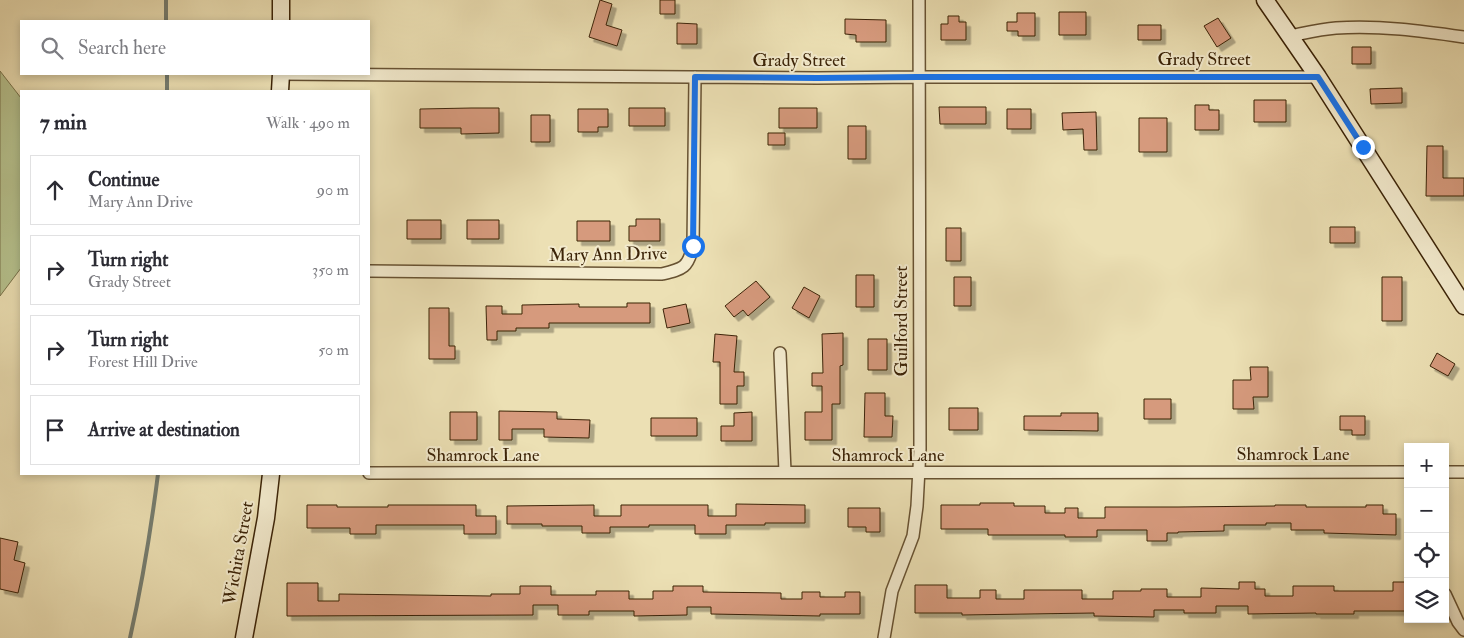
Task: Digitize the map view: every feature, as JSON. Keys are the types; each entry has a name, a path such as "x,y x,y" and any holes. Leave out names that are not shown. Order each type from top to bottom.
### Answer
{"street":[{"path":"281,0 281,20"},
{"name":"Guilford Street","path":"884,638 892,591 913,536 919,472 919,0"},
{"path":"1265,0 1318,77 1464,306"},
{"path":"1290,36 1335,28 1374,27 1405,29 1464,38"},
{"path":"280,90 281,75"},
{"name":"Grady Street","path":"370,75 817,78 1318,77"},
{"name":"Mary Ann Drive","path":"370,271 662,274 679,270 690,261 693,246 695,77"},
{"path":"780,354 785,472"},
{"name":"Shamrock Lane","path":"370,473 1404,472"},
{"path":"1449,472 1464,472"},
{"name":"Wichita Street","path":"244,638 266,518 271,475"},
{"path":"1449,603 1464,630"}],"green space":[{"path":"0,71 20,97 20,269 0,296"}],"building":[{"path":"600,0 612,4 606,25 622,30 617,46 589,37"},
{"path":"660,0 675,0 675,14 660,14"},
{"path":"1059,12 1086,12 1086,35 1059,35"},
{"path":"1017,13 1035,13 1035,36 1018,36 1018,31 1007,31 1007,22 1017,22"},
{"path":"948,16 959,16 959,22 966,22 966,40 941,40 941,24 948,24"},
{"path":"1218,18 1231,38 1217,47 1204,26"},
{"path":"845,19 886,20 886,42 856,42 856,35 845,34"},
{"path":"677,23 697,24 697,44 677,44"},
{"path":"1138,25 1161,25 1161,40 1138,40"},
{"path":"1352,47 1371,47 1371,64 1352,64"},
{"path":"1402,88 1402,103 1371,104 1370,89"},
{"path":"1254,100 1286,100 1286,122 1254,122"},
{"path":"1195,105 1209,105 1209,110 1219,110 1219,130 1195,130"},
{"path":"939,107 986,107 986,124 940,124"},
{"path":"499,108 499,133 461,134 461,128 420,128 420,109"},
{"path":"629,108 665,108 665,126 629,126"},
{"path":"779,108 817,108 817,128 779,128"},
{"path":"578,109 608,109 608,127 598,127 598,132 578,132"},
{"path":"1007,109 1031,109 1031,129 1007,129"},
{"path":"1096,112 1097,150 1084,150 1083,129 1063,130 1062,113"},
{"path":"531,115 550,115 550,142 531,142"},
{"path":"1139,118 1167,118 1167,152 1139,152"},
{"path":"848,126 866,126 866,159 848,159"},
{"path":"768,133 785,133 785,145 768,145"},
{"path":"1427,146 1443,146 1443,178 1464,178 1464,196 1426,196"},
{"path":"636,219 660,219 660,241 629,241 629,226 636,226"},
{"path":"407,220 441,220 441,239 407,239"},
{"path":"467,220 499,220 499,239 467,239"},
{"path":"577,221 610,221 610,241 577,241"},
{"path":"1330,227 1355,227 1355,243 1330,243"},
{"path":"946,228 961,228 961,261 946,261"},
{"path":"856,275 874,275 874,307 856,307"},
{"path":"954,277 971,277 971,306 954,306"},
{"path":"1382,277 1402,277 1402,321 1382,321"},
{"path":"756,281 770,297 748,316 743,310 734,317 725,306"},
{"path":"804,287 820,296 809,318 792,308"},
{"path":"627,303 650,303 650,323 549,323 549,328 516,328 516,331 497,331 497,340 487,340 486,306 502,306 502,314 522,314 522,305 579,304 579,307 627,307"},
{"path":"686,304 690,323 667,328 663,309"},
{"path":"429,308 449,308 449,346 455,346 455,359 429,359"},
{"path":"843,333 843,365 840,366 840,404 832,404 832,440 805,440 805,412 822,412 822,386 812,386 812,373 823,373 822,334"},
{"path":"715,334 737,336 734,372 744,372 744,386 737,386 737,404 720,404 720,362 713,362"},
{"path":"868,339 887,339 887,370 868,370"},
{"path":"1437,353 1455,364 1448,376 1430,366"},
{"path":"1250,367 1268,367 1268,397 1253,397 1254,409 1233,409 1233,380 1251,380"},
{"path":"865,393 885,393 885,416 893,416 892,437 864,437"},
{"path":"1144,399 1171,399 1171,419 1144,419"},
{"path":"949,408 978,408 978,430 949,430"},
{"path":"499,411 557,412 557,419 590,420 589,438 544,437 544,429 512,429 512,440 499,440"},
{"path":"450,412 477,412 477,440 450,440"},
{"path":"752,412 752,441 721,441 721,426 734,426 734,413"},
{"path":"1061,413 1098,413 1098,431 1024,430 1024,416 1061,416"},
{"path":"1340,416 1365,416 1365,435 1352,435 1352,430 1340,430"},
{"path":"651,418 697,418 697,436 651,436"},
{"path":"980,503 1014,503 1014,506 1045,506 1045,513 1065,513 1065,508 1078,508 1078,518 1105,518 1105,507 1306,505 1306,507 1366,507 1366,505 1383,505 1383,514 1396,514 1396,535 1324,533 1324,530 1291,530 1291,523 1224,525 1224,531 1167,533 1167,541 1147,541 1147,530 1097,530 1097,537 1065,537 1065,535 988,535 988,529 941,529 941,505 980,505"},
{"path":"736,504 805,505 805,523 726,525 726,534 695,534 695,525 610,527 610,533 582,533 582,526 507,524 507,506 594,505 594,516 621,516 621,505 708,505 708,516 736,516"},
{"path":"307,505 388,507 388,505 476,505 476,516 496,516 496,534 464,534 464,525 376,525 376,534 350,534 350,528 307,528"},
{"path":"848,508 880,508 880,532 866,532 866,527 848,527"},
{"path":"0,538 18,542 14,560 25,563 18,593 0,589"},
{"path":"1239,582 1255,582 1255,589 1265,589 1265,596 1293,596 1293,586 1334,586 1334,591 1393,591 1393,582 1404,582 1404,611 1354,611 1354,614 1248,614 1248,606 1216,606 1216,613 1184,613 1184,610 1154,610 1154,617 1094,616 1094,613 962,615 962,613 915,613 915,585 947,585 947,598 980,598 980,590 996,590 996,599 1024,599 1024,590 1082,590 1082,599 1113,599 1113,591 1167,589 1167,597 1201,597 1201,588 1239,589"},
{"path":"287,583 318,583 318,601 339,601 339,594 491,596 491,594 520,594 520,586 551,586 551,595 596,595 596,591 629,591 629,599 653,599 653,591 673,591 673,586 703,586 703,592 781,593 781,599 802,599 802,592 820,592 820,597 845,597 845,592 860,592 860,614 820,614 820,616 711,614 711,607 687,607 687,615 634,616 634,611 589,611 589,615 558,615 558,605 533,605 533,615 287,616"}],"waterway":[{"path":"166,0 166,20"},
{"path":"167,75 167,90"},
{"path":"130,638 146,556 158,475"}],"route":[{"path":"693,246 695,77 1318,77 1363,147"}]}
